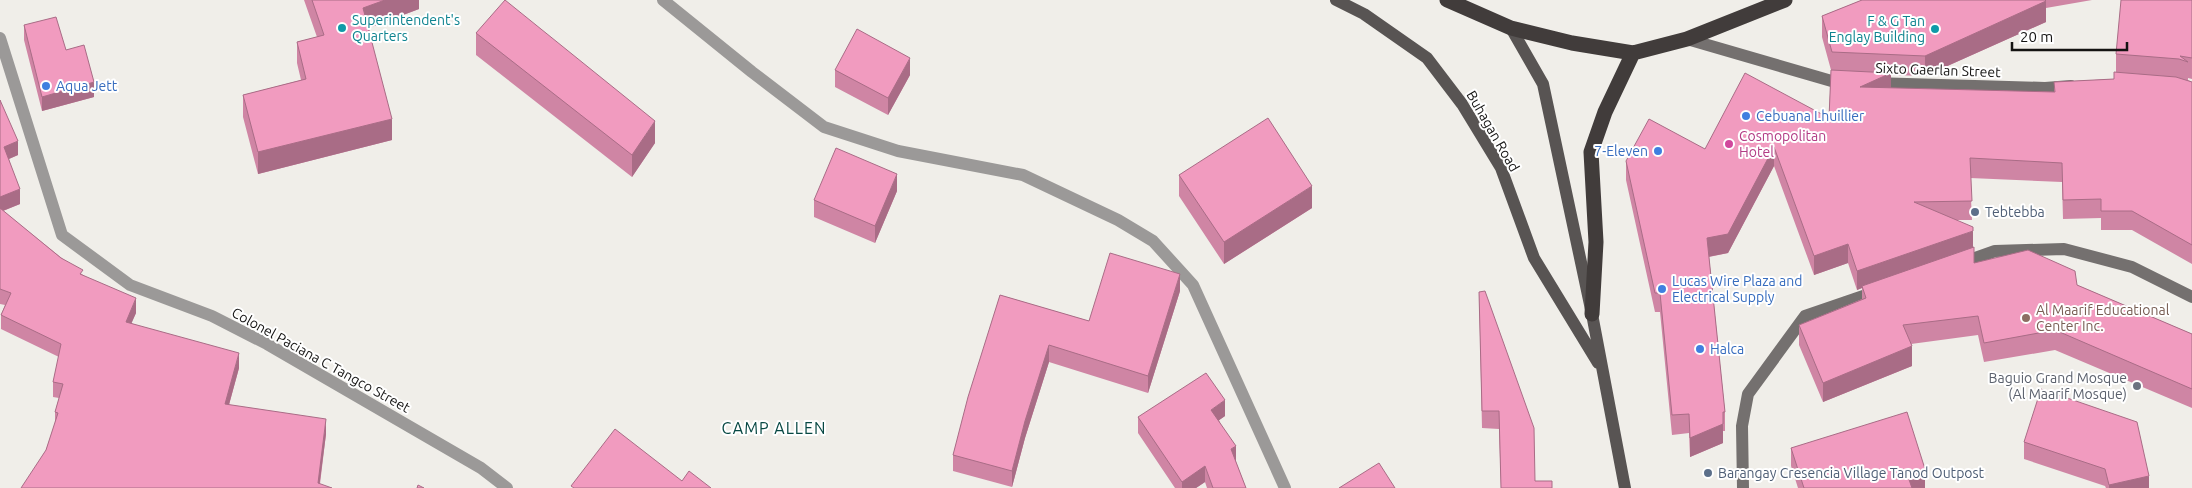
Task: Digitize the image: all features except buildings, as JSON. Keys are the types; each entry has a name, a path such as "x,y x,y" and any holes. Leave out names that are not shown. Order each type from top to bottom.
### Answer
{"highway":[{"path":"1447,0 1511,28 1572,43 1633,53 1687,39 1785,0"},
{"path":"1592,314 1596,242 1591,152 1605,112 1633,53"}],"main road":[{"name":"Buhagan Road","path":"1336,0 1364,14 1428,58 1462,104 1501,168 1534,258 1603,371"},
{"name":"Buhagan Road","path":"1511,28 1543,84 1592,314 1625,488"}],"street":[{"path":"663,0 824,127 898,151 1024,176 1118,220 1153,241 1193,285 1285,488"},
{"name":"Colonel Paciana C Tangco Street","path":"0,38 6,73 62,235 130,285 212,316 267,344 481,468 507,488"},
{"name":"Sixto Gaerlan Street","path":"1687,39 1835,82 2045,88 2084,85"},
{"path":"1950,267 1995,251 2064,249 2132,266 2192,297"},
{"path":"1743,488 1742,426 1748,394 1805,316 1886,288"}],"place":[{"name":"Superintendent's Quarters","path":"342,28"},
{"name":"F & G Tan Englay Building","path":"1935,29"},
{"name":"Aqua Jett","path":"46,86"},
{"name":"Cebuana Lhuillier","path":"1746,116"},
{"name":"Cosmopolitan Hotel","path":"1729,144"},
{"name":"7-Eleven","path":"1658,151"},
{"name":"Tebtebba","path":"1975,212"},
{"name":"Lucas Wire Plaza and Electrical Supply","path":"1662,289"},
{"name":"Al Maarif Educational Center Inc.","path":"2026,318"},
{"name":"Halca","path":"1700,349"},
{"name":"Baguio Grand Mosque (Al Maarif Mosque)","path":"2137,386"},
{"name":"Barangay Cresencia Village Tanod Outpost","path":"1708,473"}],"district":[{"name":"CAMP ALLEN","path":"774,428"}]}
